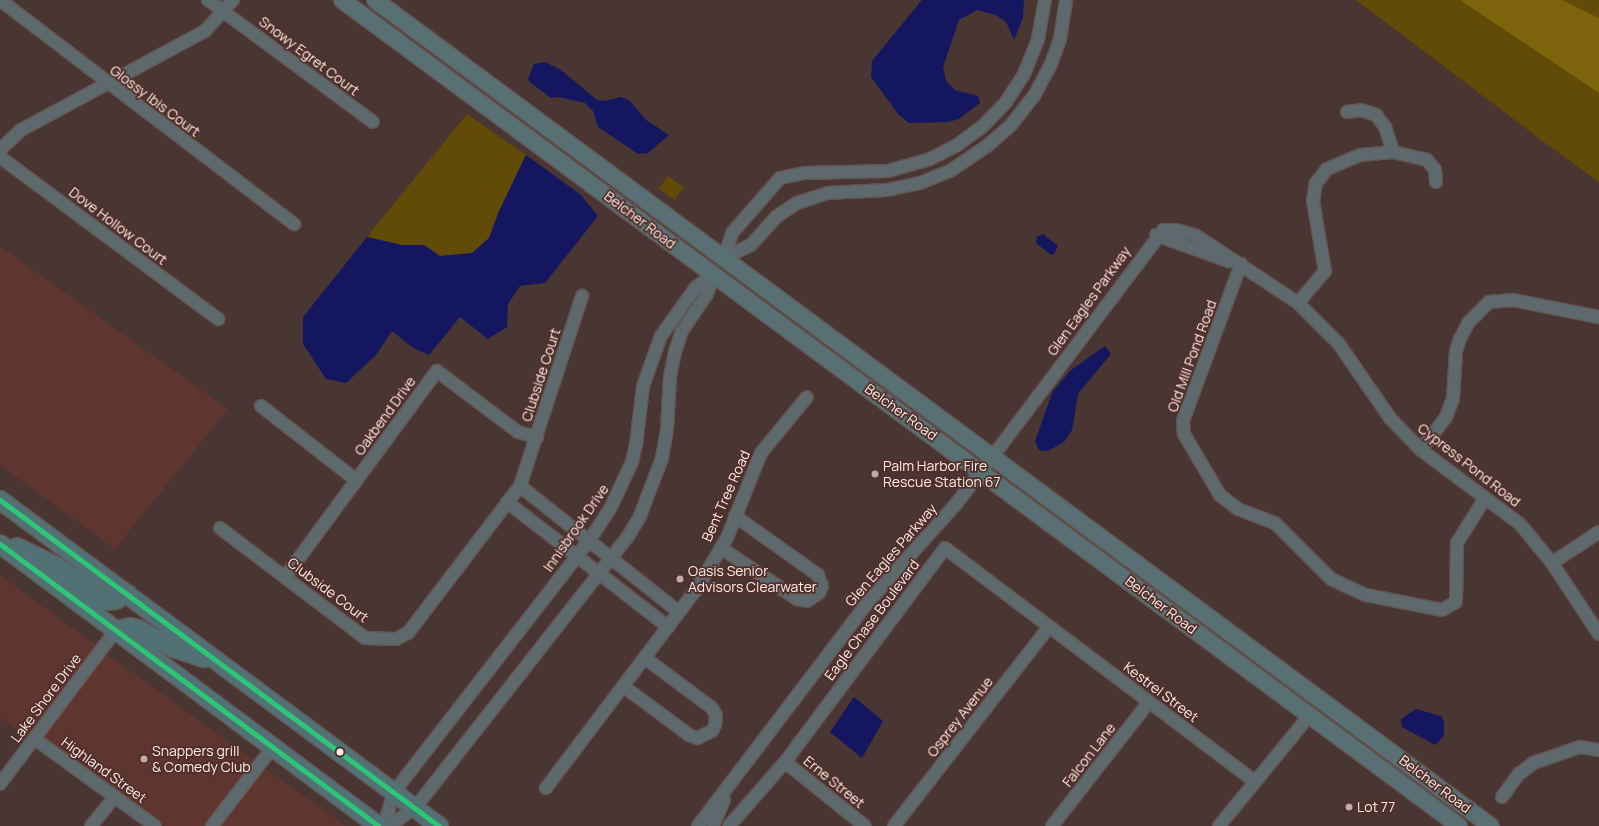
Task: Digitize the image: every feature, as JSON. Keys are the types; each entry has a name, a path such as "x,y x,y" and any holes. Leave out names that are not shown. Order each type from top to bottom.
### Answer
{"highway":[{"path":"0,500 439,826"},
{"path":"0,538 58,567 107,601 116,600 127,594"},
{"path":"0,544 378,826"},
{"path":"116,630 139,629 173,648 220,664"}],"main road":[{"name":"Belcher Road","path":"342,0 1459,826"},
{"name":"Belcher Road","path":"375,0 994,456 1491,826"},
{"path":"648,226 668,232 702,258 714,260 724,258"},
{"path":"714,275 733,278 769,302 790,306"}],"street":[{"name":"Glossy Ibis Court","path":"0,0 107,84 294,224"},
{"name":"Snowy Egret Court","path":"208,0 373,122"},
{"path":"0,150 21,130 205,31 233,0"},
{"path":"724,258 732,233 780,178 804,173 888,171 930,159 957,145 982,127 1006,102 1024,74 1038,39 1044,0"},
{"path":"724,258 751,245 776,217 798,203 828,193 887,190 920,183 950,171 987,146 1011,125 1034,96 1051,64 1060,39 1066,0"},
{"path":"1347,112 1361,110 1376,115 1385,127 1393,152"},
{"path":"1298,303 1324,271 1313,201 1314,188 1321,175 1334,164 1360,155 1393,152 1427,160 1435,170 1436,182"},
{"name":"Dove Hollow Court","path":"0,157 218,319"},
{"name":"Cypress Pond Road","path":"1160,233 1207,256 1241,264 1298,303 1339,344 1390,418 1421,450 1520,524 1552,564 1599,634"},
{"name":"Glen Eagles Parkway","path":"698,826 730,786 869,601 994,456 1160,233"},
{"name":"Old Mill Pond Road","path":"1241,264 1183,421 1184,434 1220,495 1238,509 1275,523 1331,579 1366,595 1442,610 1456,602 1457,543 1485,498"},
{"path":"389,826 415,808 611,558 640,516 653,487 668,429 670,377 675,352 682,331 707,294 714,275"},
{"name":"Innisbrook Drive","path":"384,826 394,792 589,540 619,492 632,462 636,445 643,386 661,336 696,287 714,275"},
{"name":"Clubside Court","path":"220,528 365,638 396,639 408,633 520,486 582,296"},
{"path":"1421,450 1446,417 1453,399 1456,351 1460,339 1468,323 1489,302 1513,300 1599,318"},
{"name":"Oakbend Drive","path":"285,577 437,371 518,432 537,437"},
{"name":"Bent Tree Road","path":"546,788 679,612 721,548 761,453 807,397"},
{"path":"261,406 356,480"},
{"path":"520,486 679,612"},
{"path":"507,502 668,627"},
{"path":"721,548 796,599 807,601 819,592 822,586 818,575 735,516"},
{"path":"1552,564 1599,532"},
{"name":"Eagle Chase Boulevard","path":"730,826 785,762 945,548 1049,627"},
{"path":"640,605 652,590"},
{"name":"Kestrel Street","path":"1049,627 1254,782"},
{"name":"Osprey Avenue","path":"894,826 1049,627"},
{"name":"Lake Shore Drive","path":"0,784 116,630"},
{"path":"623,686 689,735 697,738 712,731 715,725 716,715 712,708 645,658"},
{"name":"Falcon Lane","path":"1052,826 1149,702"},
{"path":"1219,826 1310,715"},
{"name":"Highland Street","path":"35,739 155,826"},
{"path":"212,826 273,747"},
{"path":"1502,798 1519,774 1533,763 1580,747 1599,750"},
{"name":"Erne Street","path":"785,762 865,826"},
{"name":"Glen Eagles Parkway","path":"713,826 730,786"},
{"path":"91,826 115,796"},
{"name":"Eagle Chase Boulevard","path":"717,826 741,812"}],"shaded area":[{"path":"922,0 1024,0 1023,18 1014,40 1006,22 996,15 977,10 959,20 943,67 946,81 955,90 978,96 980,103 959,119 948,122 909,123 899,115 871,77 872,61"},
{"path":"1356,0 1599,0 1599,182 1545,143"},
{"path":"1460,0 1562,0 1599,18 1599,93"},
{"path":"545,62 561,70 597,100 605,101 621,97 629,100 646,120 669,135 648,153 638,154 598,127 593,111 585,103 558,97 551,98 531,83 528,79 534,64"},
{"path":"467,114 526,155 499,211 489,238 472,253 440,256 424,245 402,245 367,237"},
{"path":"526,155 581,195 598,216 545,283 520,286 508,304 507,327 488,339 460,317 429,355 413,348 392,331 376,355 346,383 326,379 303,344 303,317 367,237 402,245 424,245 440,256 472,253 489,238 499,211"},
{"path":"668,176 684,187 675,200 659,189"},
{"path":"1043,234 1058,246 1054,254 1051,255 1036,243 1037,237"},
{"path":"0,246 228,409 115,549 0,465"},
{"path":"1105,346 1111,354 1078,394 1072,430 1064,442 1048,451 1039,450 1035,441 1053,391 1071,370"},
{"path":"0,575 97,646 28,738 0,717"},
{"path":"106,653 255,761 205,826 164,826 43,738"},
{"path":"854,697 883,721 862,758 830,732"},
{"path":"1416,709 1441,716 1444,721 1444,736 1435,745 1402,727 1401,719"},
{"path":"265,768 346,826 220,826"}],"transit line":[{"path":"0,500 439,826"},
{"path":"0,544 378,826"}],"place":[{"name":"Palm Harbor Fire Rescue Station 67","path":"875,474"},
{"name":"Oasis Senior Advisors Clearwater","path":"680,579"},
{"name":"Snappers grill & Comedy Club","path":"144,759"},
{"name":"Lot 77","path":"1349,807"}]}
